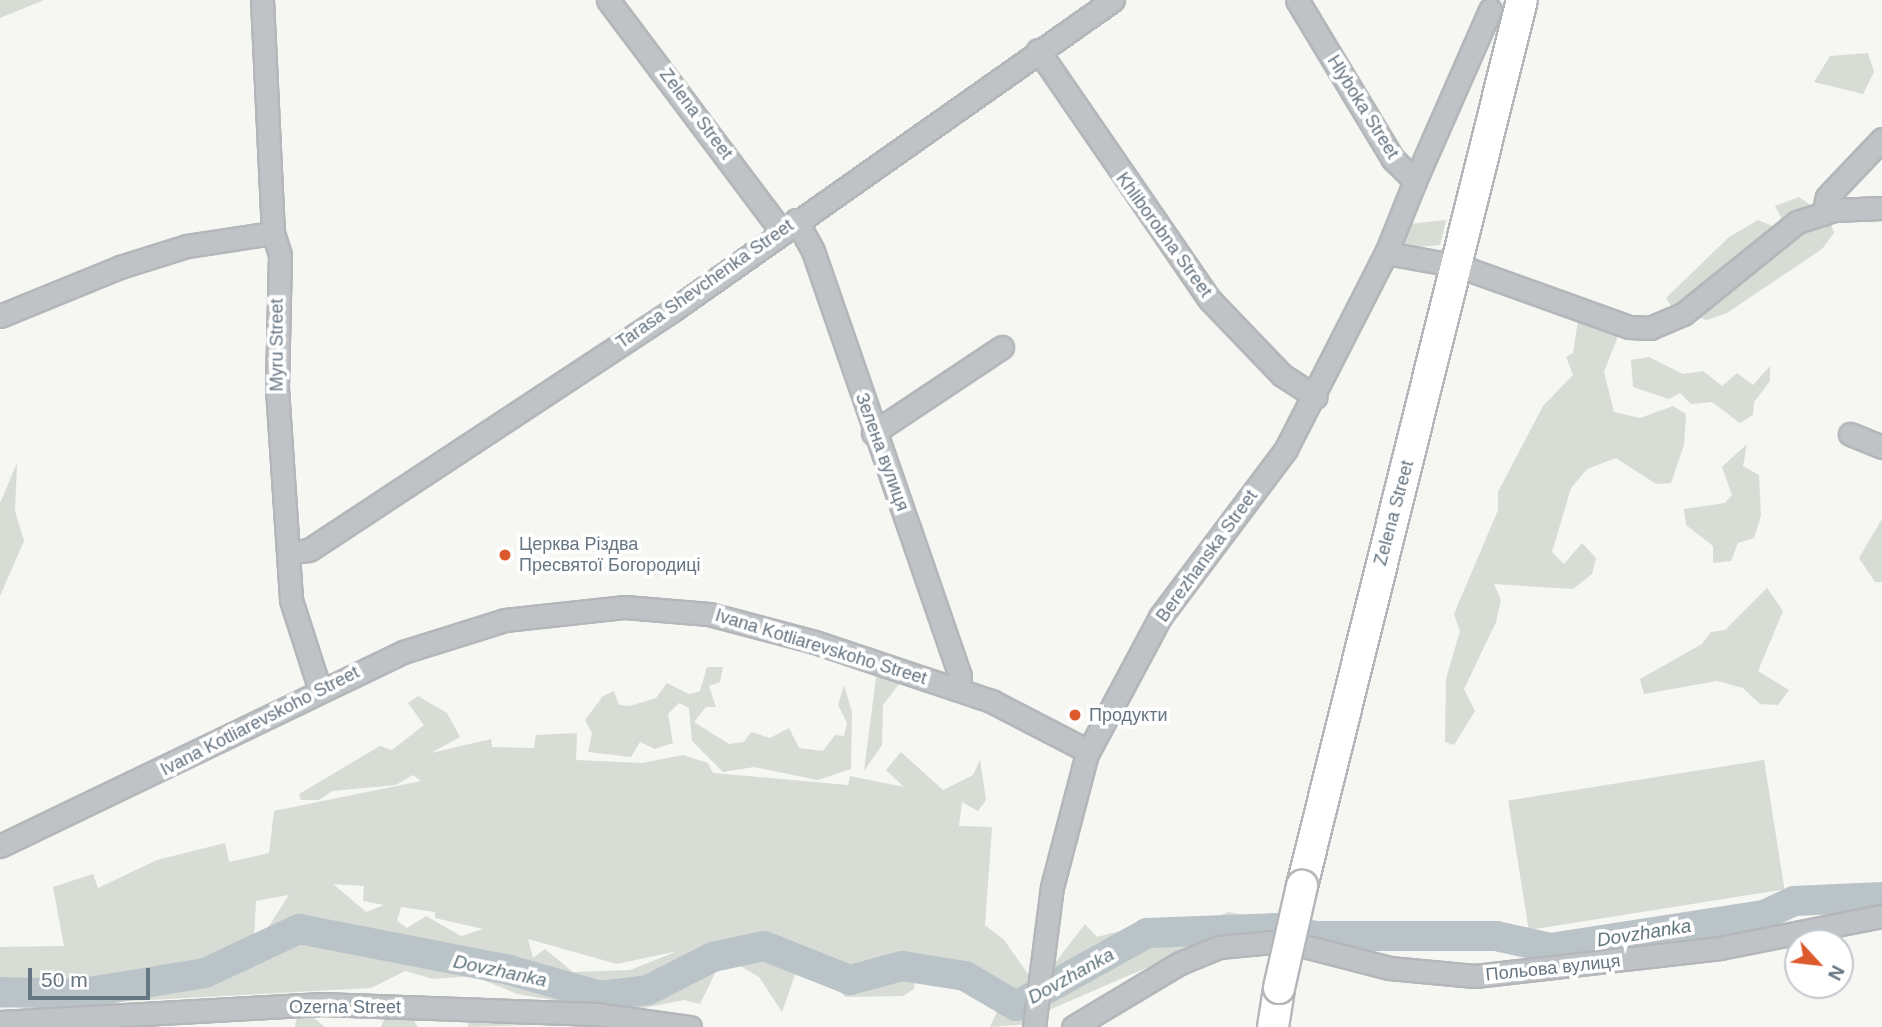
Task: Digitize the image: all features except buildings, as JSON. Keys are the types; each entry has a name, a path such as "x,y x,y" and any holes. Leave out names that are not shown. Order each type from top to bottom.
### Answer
{"highway":[{"name":"Zelena Street","path":"1273,1027 1301,886 1459,266 1522,0"}],"street":[{"name":"Myru Street","path":"262,0 272,233 280,255 277,388 291,600 319,687"},
{"name":"Zelena Street","path":"608,0 788,225"},
{"name":"Tarasa Shevchenka Street","path":"289,553 309,550 673,310 788,225 1113,0"},
{"name":"Hlyboka Street","path":"1297,0 1394,159 1415,181"},
{"path":"1490,10 1386,253 1459,266 1592,314 1650,328 1683,314 1797,222 1823,214 1882,208"},
{"name":"Khliborobna Street","path":"1038,50 1210,300 1282,375 1315,397"},
{"path":"1823,214 1827,197 1882,139"},
{"name":"Зелена вулиця","path":"788,225 813,251 873,433 960,676 956,688"},
{"path":"0,316 176,250 272,233"},
{"name":"Berezhanska Street","path":"1034,1027 1052,887 1088,751 1160,617 1286,449 1315,397 1386,253"},
{"path":"873,433 1002,347"},
{"path":"1850,434 1882,447"},
{"name":"Ivana Kotliarevskoho Street","path":"0,846 106,800 319,687 505,621 625,607 746,622 956,688 1088,751"},
{"name":"Польова вулиця","path":"1308,947 1388,968 1475,976 1695,952 1882,916"},
{"path":"1073,1027 1180,963 1219,947 1272,942"},
{"name":"Ozerna Street","path":"0,1022 321,1004 690,1027"}],"shaded area":[{"path":"0,0 44,0 0,18"},
{"path":"1868,53 1874,72 1863,94 1814,82 1830,56"},
{"path":"1799,197 1829,218 1834,233 1822,249 1727,313 1707,320 1673,309 1666,298 1729,237 1758,220 1777,228 1784,223 1775,206"},
{"path":"1446,220 1440,245 1407,248 1401,242 1408,224"},
{"path":"1578,320 1620,331 1604,372 1614,412 1640,418 1673,406 1686,414 1684,445 1671,483 1656,484 1616,458 1587,469 1571,488 1552,552 1564,564 1582,543 1596,558 1592,574 1573,589 1494,584 1501,600 1496,622 1464,689 1475,711 1454,745 1445,742 1446,679 1460,631 1454,614 1498,510 1498,492 1543,406 1573,375 1566,357 1573,353"},
{"path":"1649,357 1683,374 1703,371 1722,386 1737,373 1753,385 1770,366 1770,381 1754,402 1753,415 1740,423 1712,402 1691,404 1680,393 1669,399 1633,387 1631,360"},
{"path":"1747,444 1743,466 1759,475 1761,516 1754,538 1738,543 1731,561 1713,563 1713,546 1686,525 1684,509 1725,503 1732,495 1722,467"},
{"path":"17,463 15,511 24,541 0,596 0,503"},
{"path":"1882,519 1882,582 1875,582 1859,558"},
{"path":"1767,588 1783,611 1758,671 1789,690 1778,705 1760,704 1743,688 1717,681 1644,694 1640,679 1702,644 1711,632 1725,630"},
{"path":"707,667 723,667 720,682 709,686 716,707 706,707 694,722 729,744 744,742 751,732 770,738 789,728 799,748 823,751 835,735 844,736 847,723 838,705 844,685 852,712 851,769 818,780 754,767 723,772 692,741 689,708 679,703 668,714 673,743 655,749 640,742 631,757 588,752 592,733 585,720 603,696 614,691 619,705 630,706 656,698 667,683 689,694 700,691"},
{"path":"885,668 896,672 899,684 883,705 882,745 864,771 876,677"},
{"path":"418,696 447,713 460,737 431,753 491,739 492,747 534,748 536,735 577,733 576,760 642,763 683,755 708,763 713,773 848,785 850,776 904,787 886,770 901,752 943,790 973,775 980,760 986,800 978,811 962,802 959,826 992,827 985,925 1004,940 1031,978 1024,1006 1030,1024 990,1027 998,1009 979,979 916,973 914,989 903,996 845,997 835,984 796,972 782,1012 759,977 735,963 746,937 711,943 719,965 700,1004 684,1000 624,1012 517,994 474,976 433,979 405,971 371,988 0,1008 0,947 64,946 53,887 93,874 98,888 157,860 225,843 229,862 269,853 274,811 421,781 413,775 396,785 332,791 319,800 301,800 299,794 380,746 392,750 424,725 408,703","holes":["333,884 364,886 363,901 384,905 366,912","289,895 263,935 254,937 256,901","401,907 435,912 435,918 483,929 461,936 426,916 407,928 397,921","528,939 617,964 678,951 630,970 573,972 545,949 533,958"]},
{"path":"1764,760 1784,889 1529,930 1508,801"},
{"path":"1228,912 1261,918 1270,934 1267,952 1160,962 1042,1013 1049,971 1085,924 1097,937 1139,926 1160,937 1173,924 1205,922"},
{"path":"310,1015 325,1027 295,1027 297,1017"},
{"path":"410,1016 418,1027 381,1027 385,1018"},
{"path":"468,1021 534,1025 468,1027"}],"waterway":[{"name":"Dovzhanka","path":"0,992 77,994 205,973 299,929 509,970 600,996 648,990 713,957 764,946 850,980 902,966 965,976 1016,1006 1147,933 1275,928 1316,936 1496,936 1550,948 1764,915 1794,901 1882,897"}],"place":[{"name":"Церква Різдва Пресвятої Богородиці","path":"505,555"},
{"name":"Продукти","path":"1075,715"}]}
